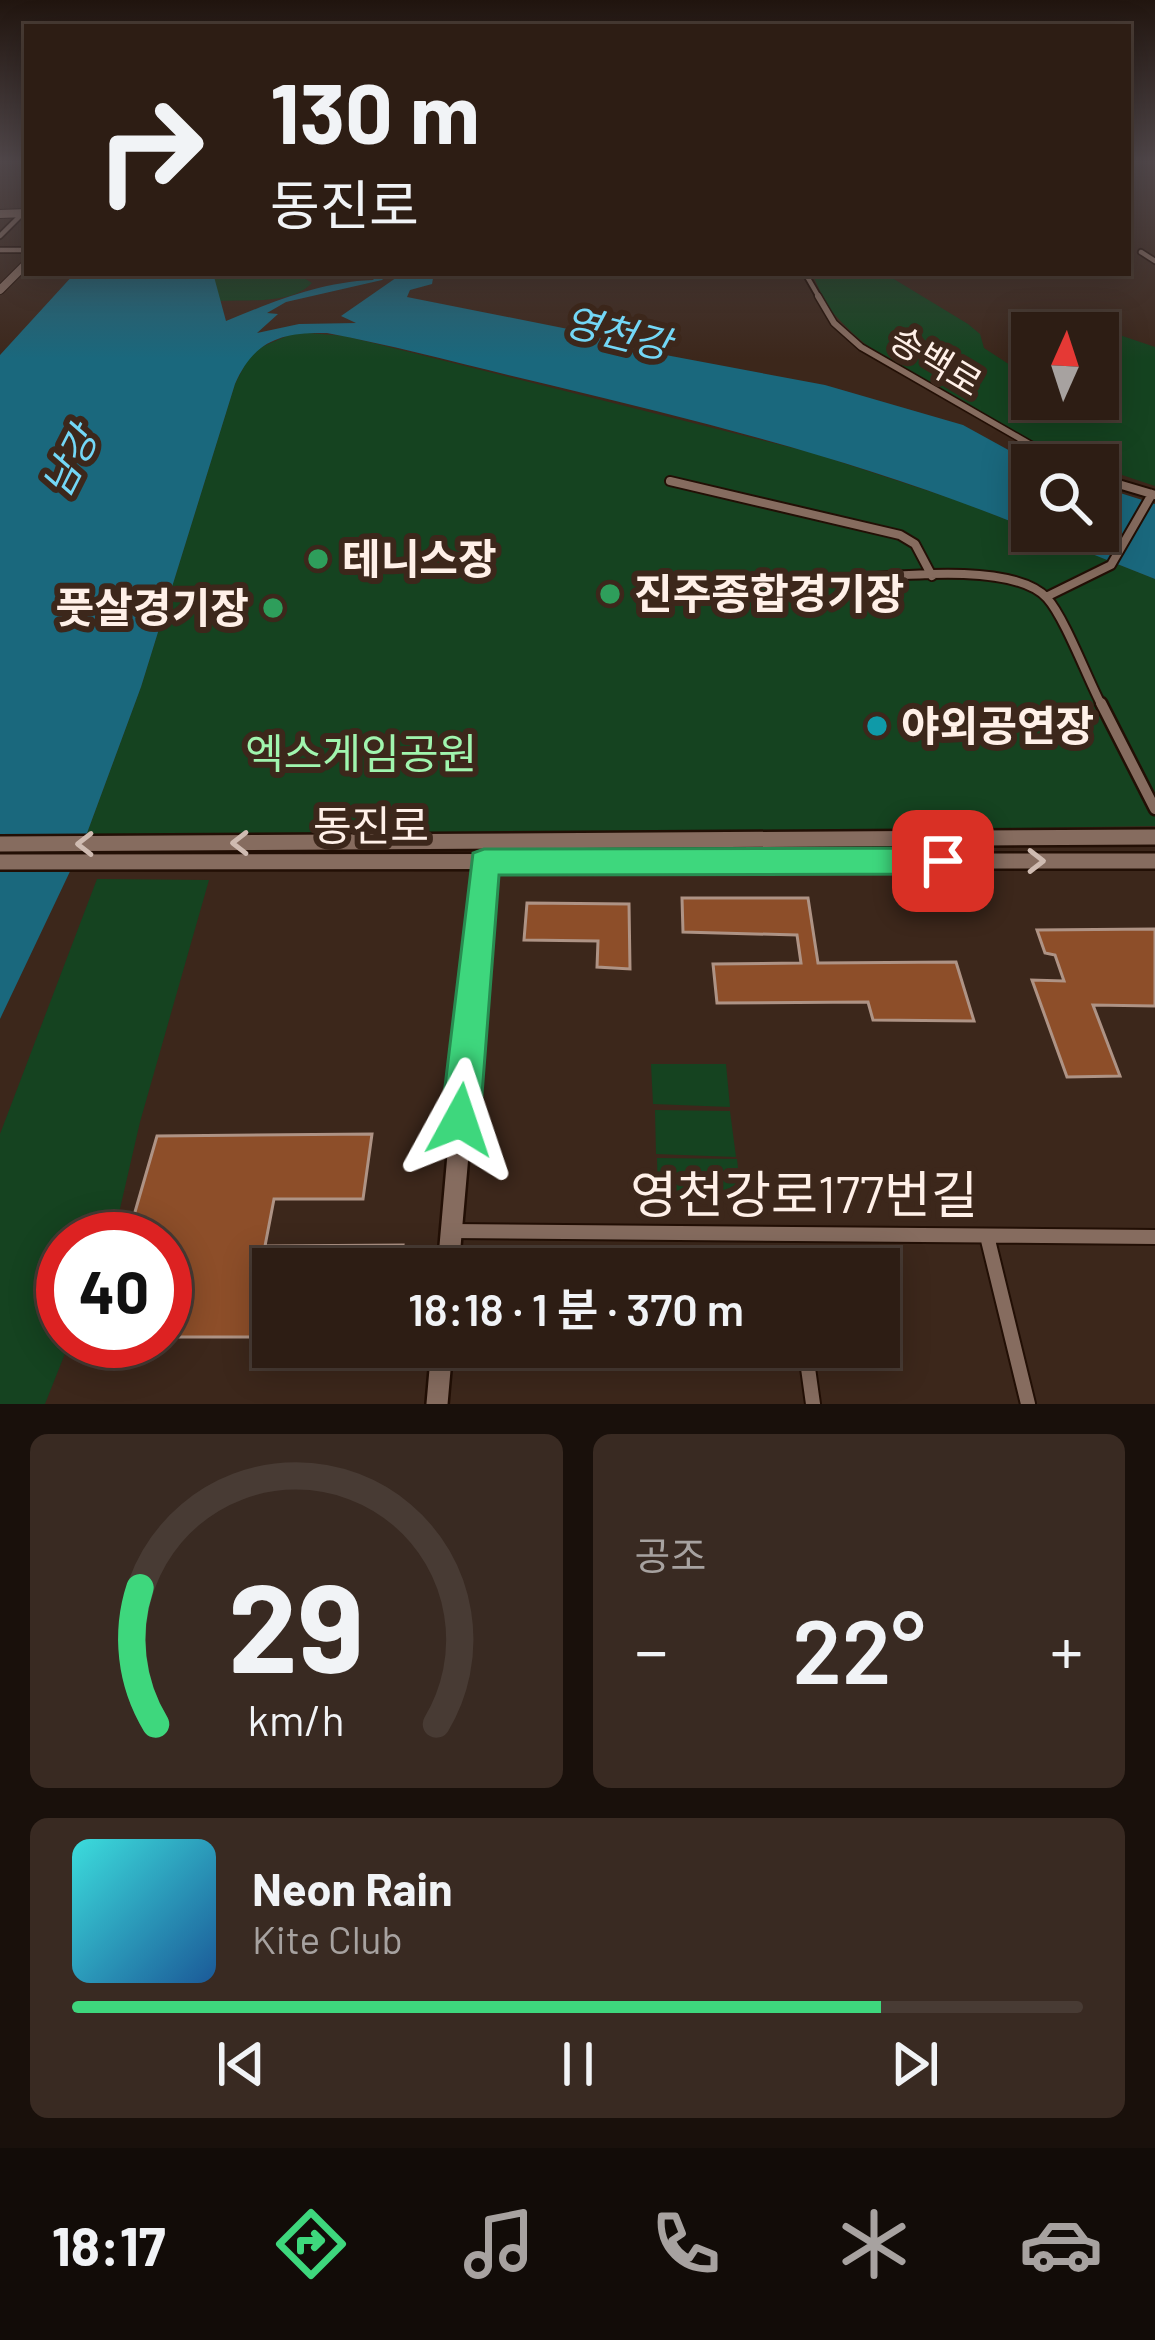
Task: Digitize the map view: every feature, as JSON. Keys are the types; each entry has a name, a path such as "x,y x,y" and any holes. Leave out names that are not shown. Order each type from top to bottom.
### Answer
{"street":[{"path":"1141,252 1155,261"},
{"path":"0,290 24,266"},
{"name":"송백로","path":"807,276 834,323 861,347 1030,444"},
{"path":"670,481 900,535 915,544 932,576"},
{"path":"1046,597 1111,565 1154,495 1119,484"},
{"path":"837,580 994,577 1026,584 1046,597 1155,809"},
{"name":"동진로","path":"0,844 1155,837"},
{"name":"동진로","path":"0,862 1155,861"},
{"path":"450,1248 484,862"},
{"name":"영천강로177번길","path":"452,1231 1155,1238"},
{"path":"987,1236 1028,1404"},
{"path":"436,1404 440,1368"},
{"path":"808,1368 813,1404"}],"green space":[{"path":"214,276 301,276 312,283 281,298 219,301"},
{"path":"813,276 889,276 968,324 980,334 984,348 1011,365 1011,420 1119,420 1119,335 1155,347 1155,486 1119,473 1119,444 1041,444 941,396 865,344 834,314"},
{"name":"엑스게임공원","path":"296,332 345,336 813,453 1011,522 1011,552 1087,552 1155,579 1155,826 83,844 141,687 235,384 252,351"},
{"path":"97,879 209,880 119,1212 36,1212 36,1368 59,1368 45,1404 0,1404 0,1134"},
{"path":"651,1064 726,1064 730,1107 653,1104"},
{"path":"655,1110 730,1111 736,1157 656,1154"},
{"path":"657,1158 737,1159 741,1196 658,1195"}],"water":[{"name":"남강","path":"72,276 214,276 226,321 298,294 386,276 382,280 286,302 267,313 278,314 257,333 299,324 356,323 341,316 399,276 433,276 432,284 410,290 407,297 583,332 655,353 825,385 963,425 1011,451 1011,522 854,466 733,431 411,351 327,333 296,334 271,342 251,357 235,384 141,687 83,844 0,1019 0,355"},
{"path":"1119,493 1155,504 1155,579 1087,552 1119,552"}],"building":[{"path":"682,898 808,898 818,963 956,962 974,1021 873,1020 868,1002 717,1003 713,964 801,963 797,935 683,932"},
{"path":"527,903 629,904 630,969 597,967 598,941 524,940"},
{"path":"1155,929 1155,1006 1093,1005 1120,1076 1067,1077 1032,980 1064,981 1055,955 1045,953 1037,930"},
{"path":"372,1134 363,1199 274,1199 265,1246 403,1248 252,1248 252,1337 192,1337 192,1212 135,1212 157,1136"}],"place":[{"name":"테니스장","path":"318,559"},
{"name":"진주종합경기장","path":"610,594"},
{"name":"풋살경기장","path":"273,608"},
{"name":"야외공연장","path":"877,726"}],"route":[{"path":"460,1120 484,862 943,861"}],"water label":[{"name":"영천강","path":"617,333"}]}
